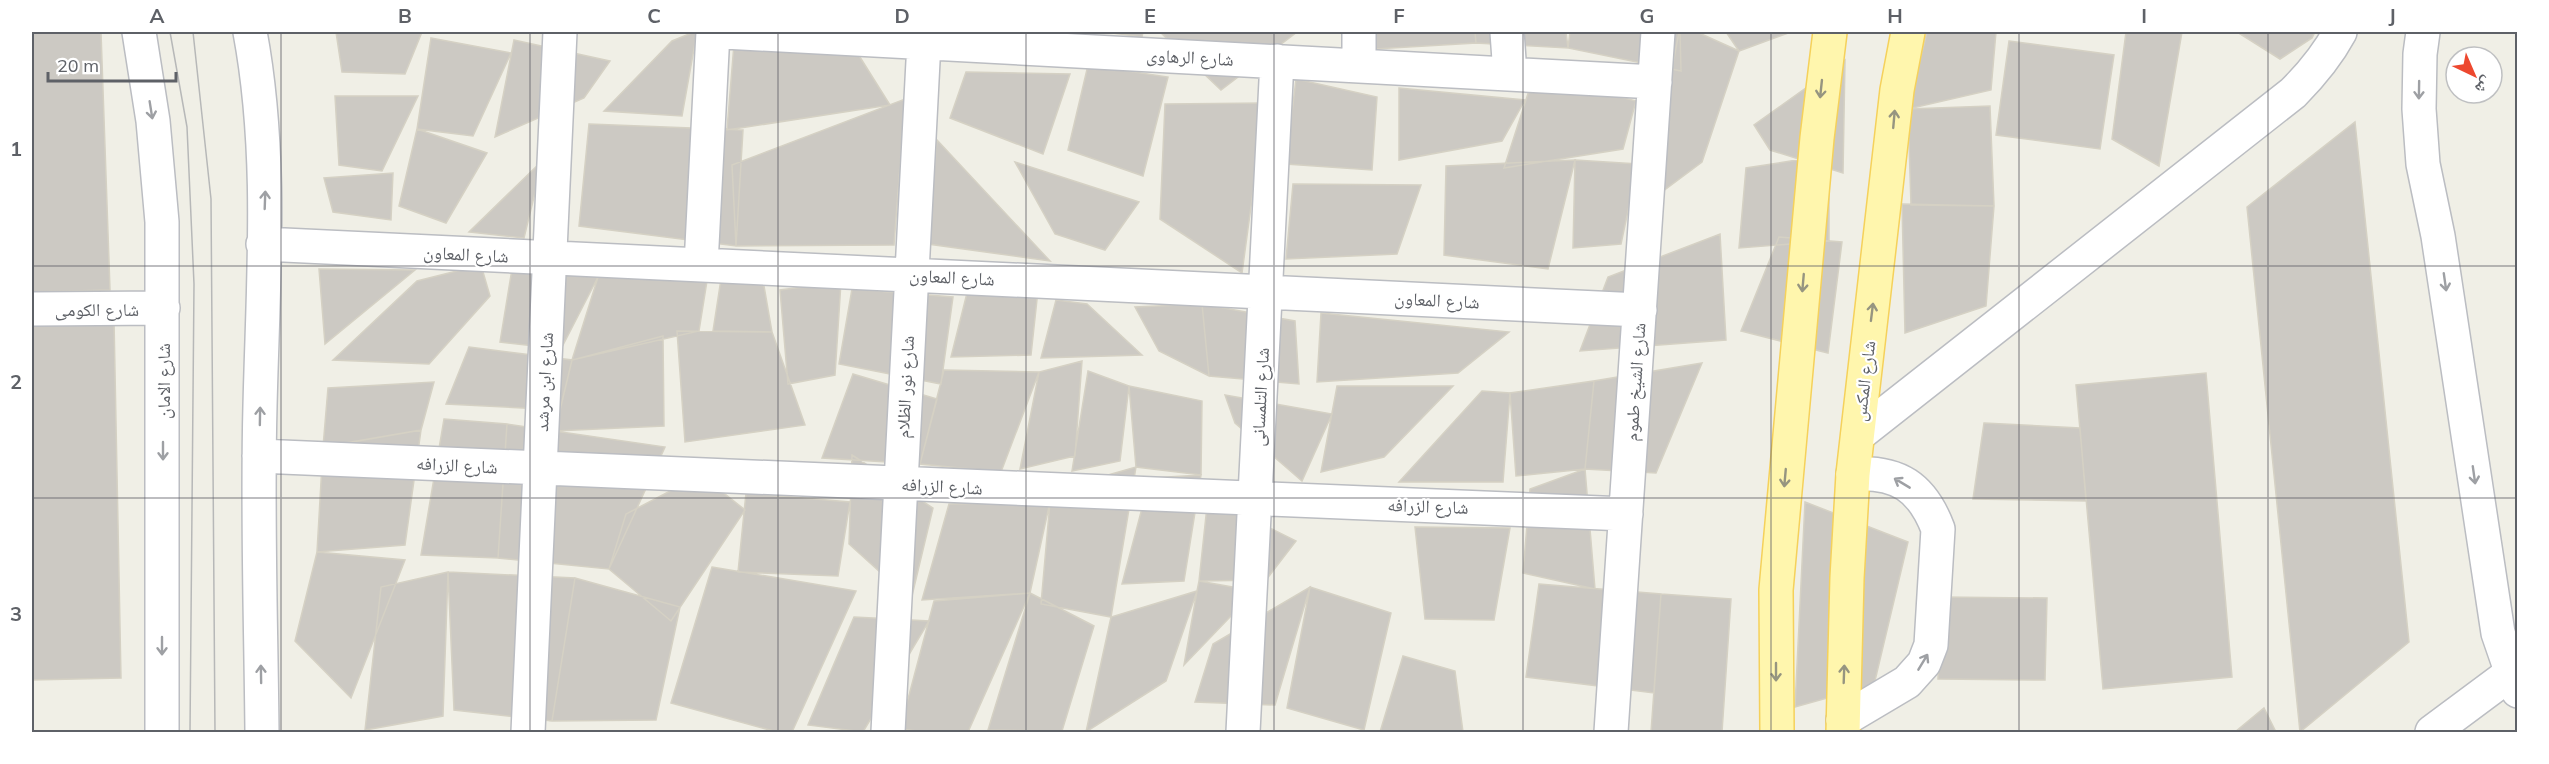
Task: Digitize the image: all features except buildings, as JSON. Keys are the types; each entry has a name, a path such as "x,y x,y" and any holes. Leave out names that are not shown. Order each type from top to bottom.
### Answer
{"main road":[{"path":"1777,732 1776,590 1816,138 1830,32"},
{"name":"شارع المكس","path":"1843,726 1846,578 1853,474 1897,90 1908,32"}],"street":[{"name":"شارع الامان","path":"139,32 153,121 162,222 162,732"},
{"path":"250,32 262,124 266,184 259,456 262,732"},
{"name":"شارع ابن مرشد","path":"528,732 560,32"},
{"path":"701,265 713,32"},
{"name":"شارع الرهاوى","path":"738,32 1200,44 1277,61 1655,81"},
{"path":"1359,32 1359,66"},
{"path":"1507,32 1510,74"},
{"name":"شارع الشيخ طموم","path":"1611,732 1658,32"},
{"path":"1858,435 2293,93 2313,73 2331,49 2340,32"},
{"path":"2423,32 2420,54 2419,109 2423,164 2438,236 2498,633 2514,682 2432,732"},
{"name":"شارع نور الظلام","path":"888,732 911,274 908,38"},
{"name":"شارع التلمسانى","path":"1243,732 1277,61"},
{"name":"شارع المعاون","path":"263,244 1640,310"},
{"name":"شارع الكومى","path":"32,309 163,308"},
{"name":"شارع الزرافه","path":"259,456 1626,514"},
{"path":"1843,726 1907,682 1924,663 1931,645 1938,529 1926,504 1906,484 1890,476 1872,473 1853,474"}],"tram line":[{"path":"170,32 187,127 194,284 190,732"},
{"path":"193,32 211,199 215,732"}]}
